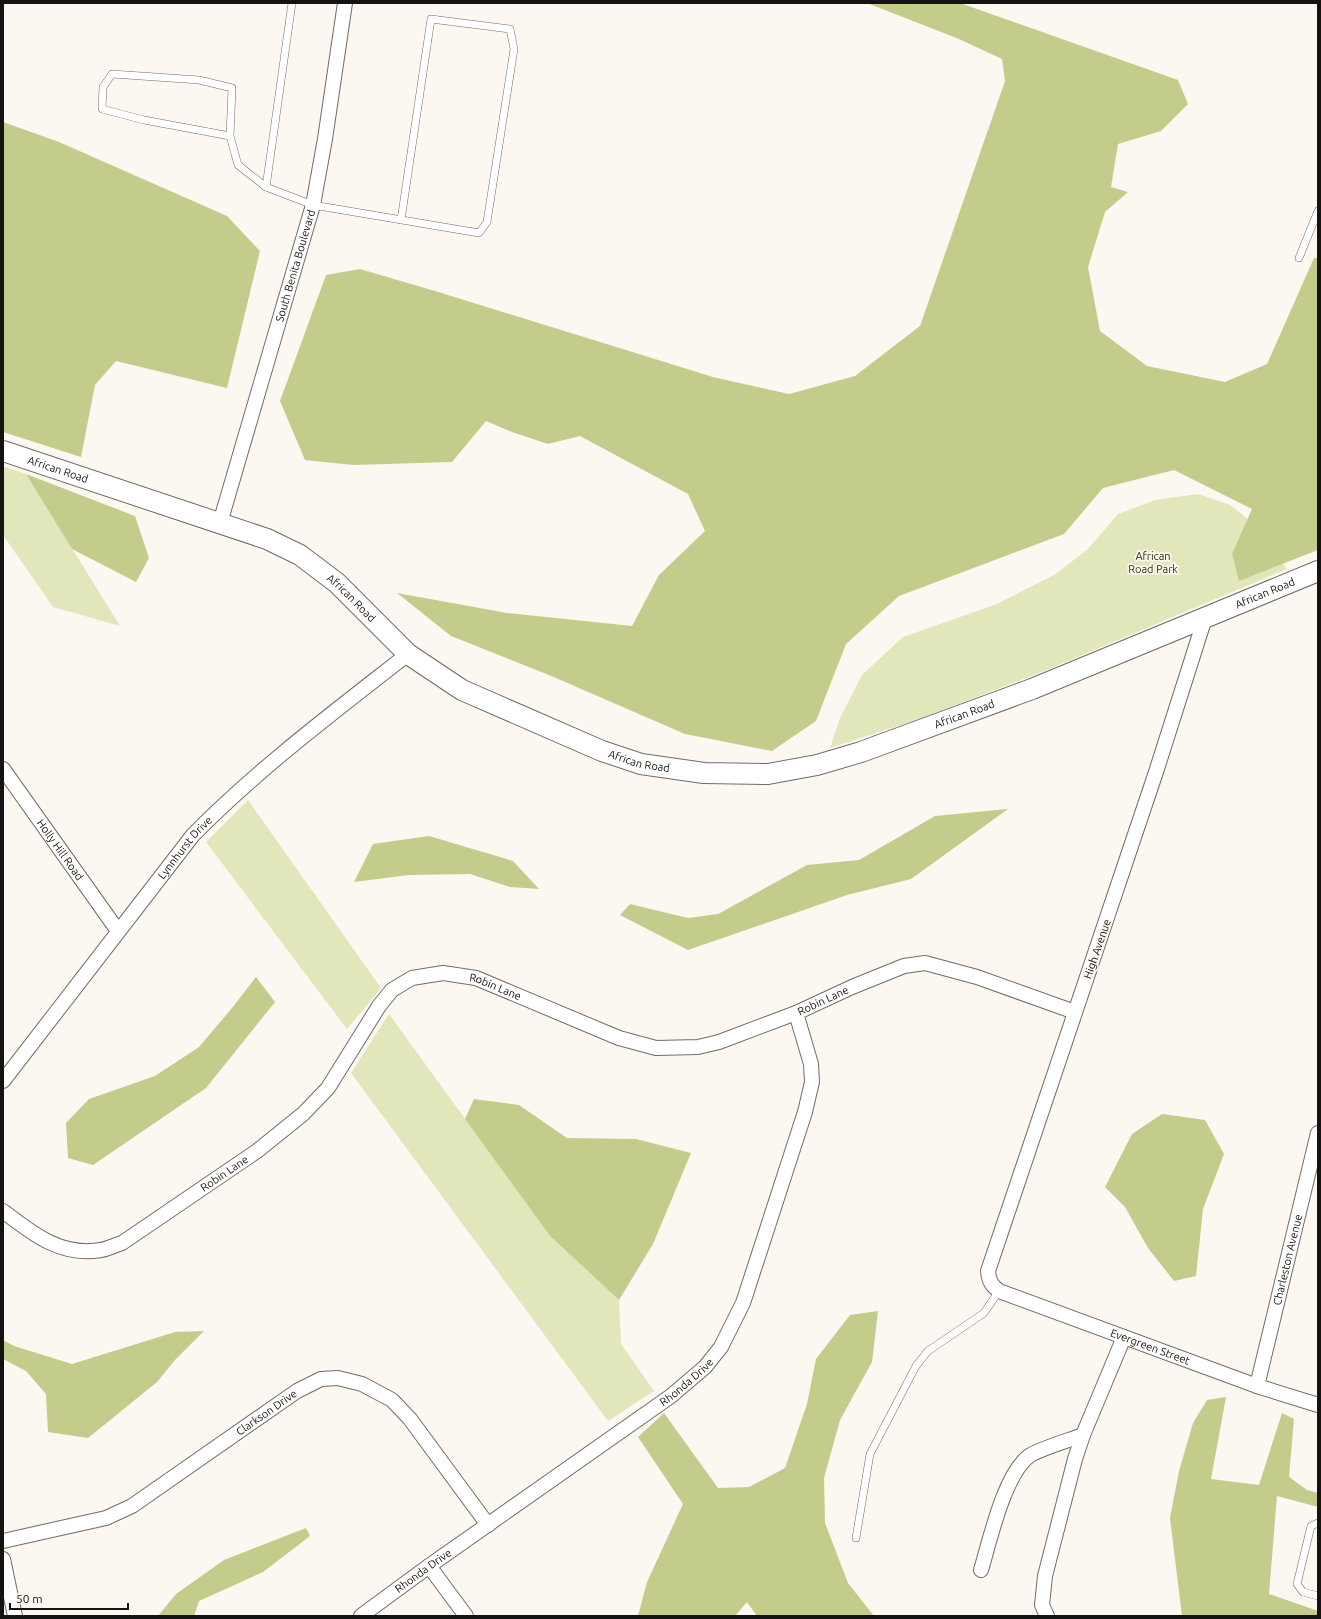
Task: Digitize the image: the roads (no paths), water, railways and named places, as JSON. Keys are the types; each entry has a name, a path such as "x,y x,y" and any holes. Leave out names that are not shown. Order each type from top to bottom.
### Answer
{"street":[{"name":"South Benita Boulevard","path":"220,523 313,205 325,138 345,3"},
{"name":"African Road","path":"3,451 267,539 300,555 337,583 408,654 462,690 602,751 641,764 704,773 768,774 817,764 861,752 1032,690 1318,572"},
{"name":"High Avenue","path":"998,1291 990,1284 988,1279 988,1271 1156,772 1205,618"},
{"name":"Lynnhurst Drive","path":"3,1082 118,930 193,835 222,806 295,742 408,654"},
{"name":"Holly Hill Road","path":"3,769 118,930"},
{"name":"Robin Lane","path":"3,1211 49,1244 72,1251 101,1250 122,1243 257,1150 303,1114 328,1088 379,1006 392,990 412,978 443,973 476,978 619,1038 656,1048 698,1047 719,1042 796,1013 852,987 904,966 925,964 977,977 1075,1012"},
{"name":"Rhonda Drive","path":"361,1616 429,1566 671,1396 705,1368 722,1347 742,1303 805,1112 812,1082 811,1064 796,1013"},
{"name":"Charleston Avenue","path":"1257,1386 1318,1133"},
{"name":"Evergreen Street","path":"998,1291 1257,1386 1318,1405"},
{"path":"1047,1616 1042,1605 1045,1576 1074,1459 1124,1337"},
{"name":"Clarkson Drive","path":"3,1541 106,1518 132,1506 298,1391 321,1379 338,1378 362,1384 392,1400 410,1419 488,1525"},
{"path":"981,1570 998,1510 1018,1467 1030,1456 1083,1435"},
{"path":"3,1559 15,1616"},
{"path":"429,1566 466,1616"}],"lane":[{"path":"266,187 292,3"},
{"path":"230,136 144,120 102,109 104,87 112,74 199,80 232,88 230,136 238,165 266,187 313,205 401,220 479,232 487,222 514,49 510,30 431,19 401,220"},
{"path":"1298,258 1318,211"},
{"path":"856,1538 870,1454 916,1366 928,1352 984,1314 998,1291"},
{"path":"1318,1523 1311,1526 1297,1584 1303,1592 1318,1596"}],"park label":[{"name":"African Road Park","path":"1153,562"}]}
